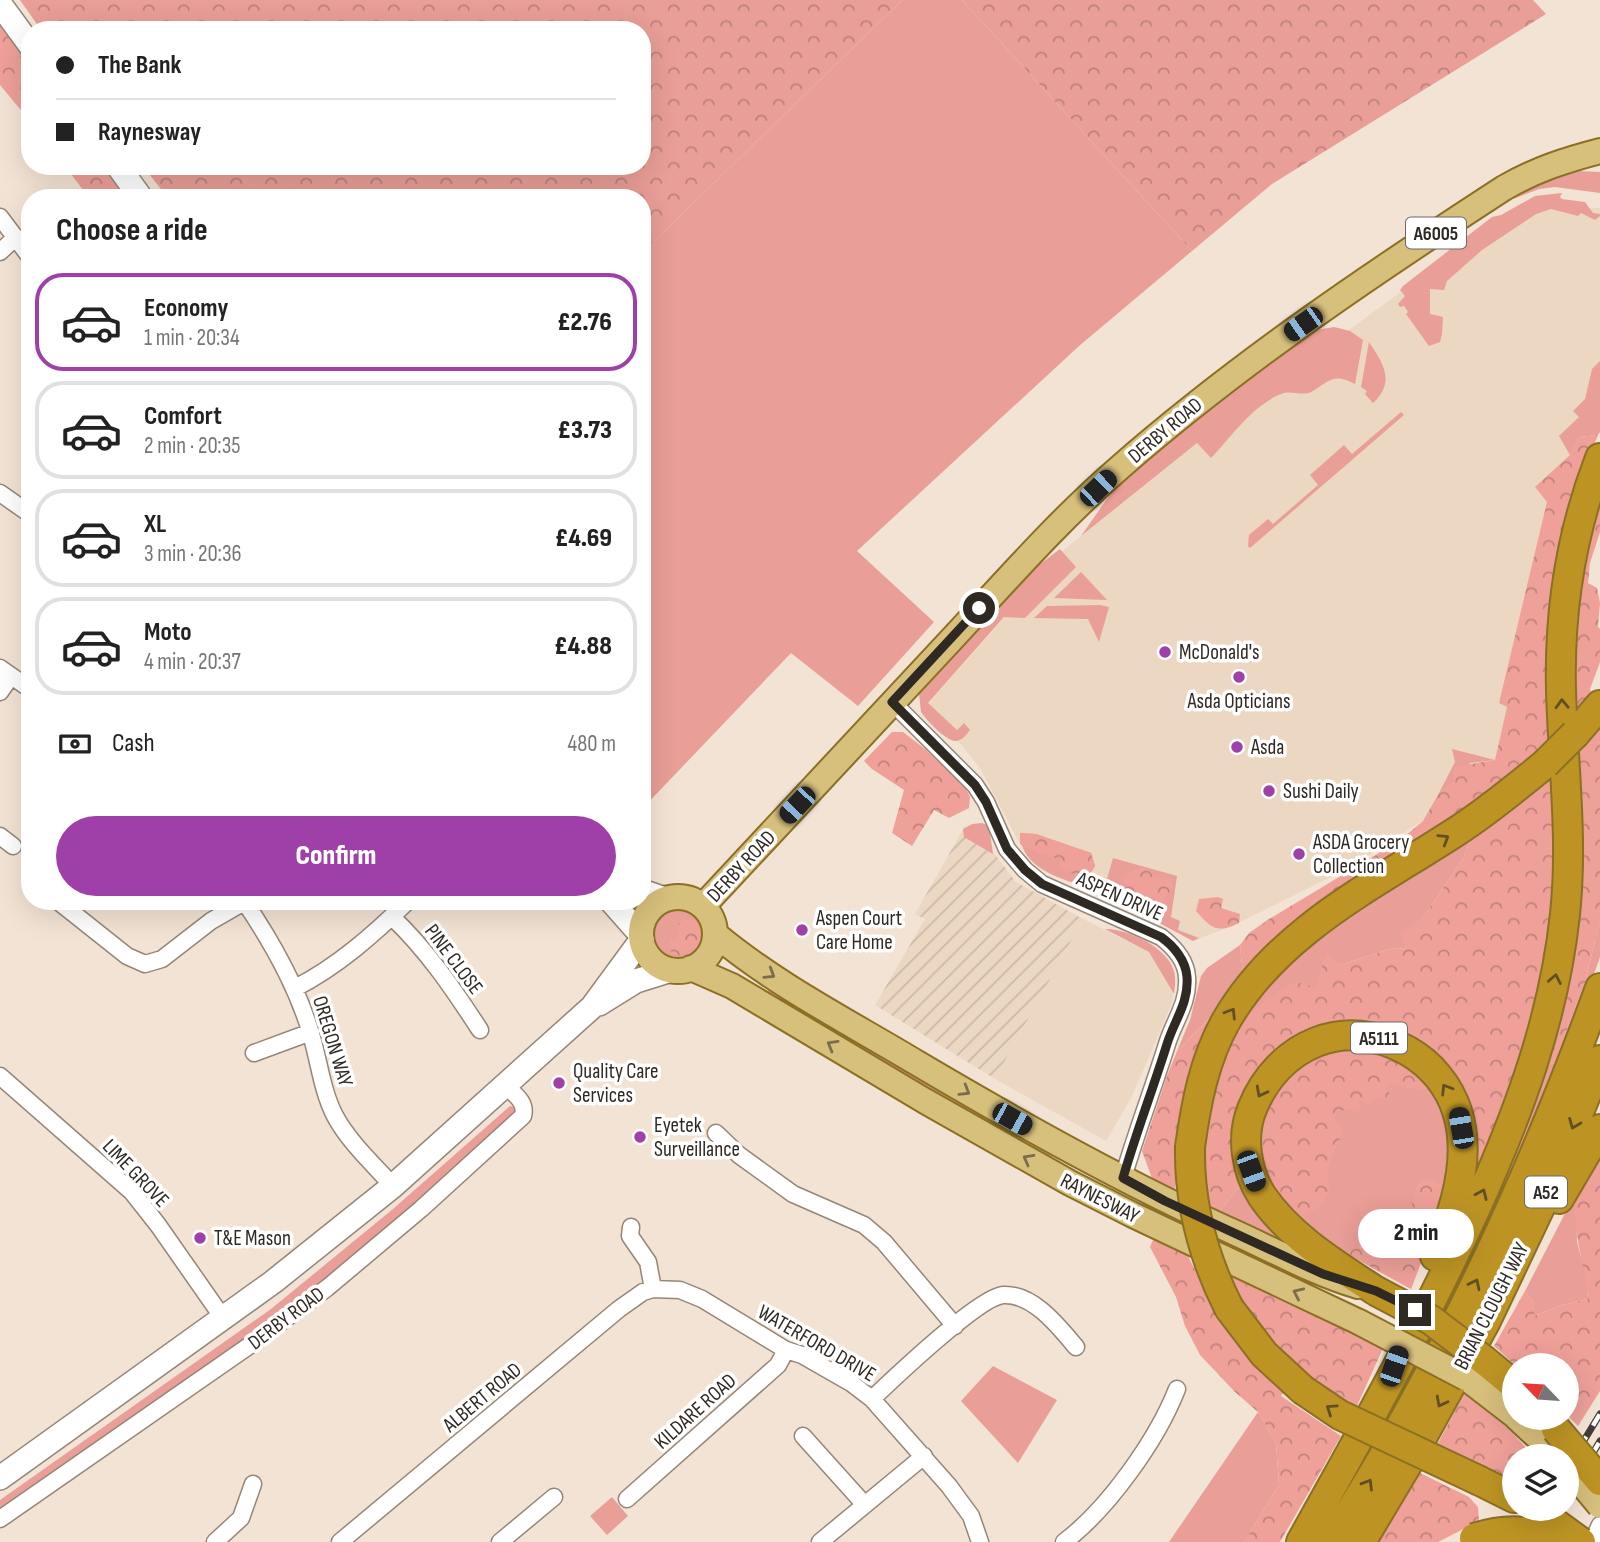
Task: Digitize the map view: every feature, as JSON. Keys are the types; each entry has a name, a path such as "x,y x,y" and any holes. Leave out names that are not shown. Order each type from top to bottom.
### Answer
{"highway":[{"path":"1301,1542 1437,1292 1512,1124 1545,1028 1560,951 1567,873 1567,800 1561,671 1565,595 1575,535 1600,458"},
{"path":"1502,1492 1340,1415 1303,1390 1264,1354 1229,1308 1218,1286 1196,1224 1189,1147 1196,1100 1209,1059 1226,1022 1262,972 1310,926 1334,908 1457,831 1502,799 1545,764 1600,705"},
{"name":"BRIAN CLOUGH WAY","path":"1331,1542 1368,1485 1478,1280 1570,1070 1600,988"},
{"name":"A5111","path":"1376,1291 1338,1266 1290,1228 1261,1193 1248,1159 1247,1131 1250,1115 1264,1084 1274,1071 1304,1047 1347,1035 1381,1038 1426,1064 1453,1099 1461,1128 1461,1155 1453,1208 1415,1303 1387,1387"},
{"name":"BRIAN CLOUGH WAY","path":"1361,1542 1402,1474 1486,1321 1544,1199 1600,1060"},
{"path":"1486,1321 1600,1129"},
{"name":"RAYNESWAY","path":"1376,1291 1431,1320 1502,1376"},
{"path":"1556,1430 1600,1481"},
{"path":"1552,1521 1581,1542"},
{"path":"1469,1540 1492,1533 1521,1532 1554,1542"}],"main road":[{"name":"DERBY ROAD","path":"703,906 1044,540 1115,471 1182,414 1347,293 1504,188 1538,170 1600,152"},
{"name":"DERBY ROAD","path":"1538,170 1600,165"},
{"path":"649,910 643,922 641,937 646,953 653,961 681,969 709,955 715,934 711,918 703,906 683,897 653,895"},
{"name":"RAYNESWAY","path":"715,934 755,965 1002,1113 1165,1201 1323,1274 1376,1291"},
{"name":"RAYNESWAY","path":"681,969 732,986 925,1101 1070,1183 1133,1216 1359,1322 1466,1378 1502,1406"},
{"name":"RAYNESWAY","path":"1530,1430 1545,1444"},
{"path":"1579,1481 1600,1506"}],"street":[{"path":"0,4 21,33"},
{"path":"0,217 21,244"},
{"path":"0,253 16,237"},
{"path":"0,493 21,508"},
{"path":"0,692 6,672 21,683"},
{"name":"ASPEN DRIVE","path":"892,702 975,785 986,802 1007,849 1025,870 1042,884 1161,937 1175,949 1183,962 1187,975 1184,1006 1168,1041 1123,1178"},
{"path":"75,910 127,956 145,964 162,959 211,920 228,910"},
{"name":"OREGON WAY","path":"250,910 295,988 311,1032 333,1113 348,1136 393,1186"},
{"path":"295,988 318,976 398,910"},
{"path":"618,910 641,937"},
{"name":"PINE CLOSE","path":"391,917 448,981 480,1030"},
{"name":"DERBY ROAD","path":"8,1472 293,1267 393,1186 592,1007 641,937"},
{"name":"DERBY ROAD","path":"592,1007 636,981 681,969"},
{"path":"254,1053 311,1032"},
{"name":"LIME GROVE","path":"0,1076 132,1192 223,1318"},
{"name":"DERBY ROAD","path":"0,1519 253,1343 327,1288 421,1209 523,1116 525,1111 521,1101 505,1085"},
{"path":"716,1133 739,1155 793,1194 864,1225 884,1242 955,1326"},
{"path":"631,1227 630,1236 648,1262 653,1289"},
{"name":"WATERFORD DRIVE","path":"653,1289 680,1290 702,1299 786,1350 820,1365 873,1399 924,1456 971,1516 980,1542"},
{"name":"ALBERT ROAD","path":"340,1542 619,1310 643,1292 653,1289"},
{"path":"873,1399 988,1300 1005,1295 1022,1298 1054,1320 1076,1347"},
{"name":"KILDARE ROAD","path":"627,1499 778,1365 786,1350"},
{"path":"1063,1542 1086,1523 1125,1478 1170,1408 1177,1389"},
{"path":"803,1436 865,1505"},
{"path":"820,1542 924,1456"},
{"path":"215,1542 241,1518 253,1484"},
{"path":"500,1542 554,1497"},
{"path":"1591,1542 1600,1525"}],"shaded area":[{"path":"1600,208 1600,390 1579,437 1497,763 1436,812 1351,867 1230,927 1193,941 1111,896 1039,868 1020,844 980,768 928,704 1064,550 1169,464 1372,313 1513,210"},
{"path":"965,826 990,848 1016,882 1083,919 995,1079 875,1005 925,919 915,914"},
{"path":"1083,919 1149,952 1172,974 1173,1001 1132,1096 1106,1141 995,1079"}],"green space":[{"path":"20,0 902,0 651,244 651,189 161,189 150,175 651,175 651,21 35,21"},
{"path":"902,0 962,0 1192,251 1079,346 857,551 934,622 858,706 791,653 651,800 651,244"},
{"path":"962,0 1533,0 1546,14 1272,184 1192,251"},
{"path":"0,22 21,49 21,110 0,85"},
{"path":"1578,171 1600,172 1600,193 1555,187 1539,189 1513,199 1543,180"},
{"path":"72,175 114,175 124,189 82,189"},
{"path":"1562,193 1562,199 1585,202 1593,213 1600,216 1595,220 1581,213 1578,216 1551,209 1536,214 1482,250 1447,281 1444,290 1430,289 1430,314 1443,317 1440,342 1429,346 1406,314 1408,312 1404,306 1400,307 1398,304 1405,296 1400,290 1403,286 1492,217 1501,215 1535,196"},
{"path":"1334,327 1350,331 1363,340 1355,384 1336,379 1308,393 1284,393 1273,398 1253,412 1211,458 1197,443 1081,536 1119,482 1196,419 1316,330"},
{"path":"1369,342 1379,357 1386,380 1384,388 1373,403 1365,394 1367,391 1361,387"},
{"path":"1600,361 1600,432 1598,435 1579,437 1570,455 1559,436 1579,417 1573,411 1585,399 1592,369"},
{"path":"1401,412 1404,415 1250,548 1248,546 1249,535 1268,519 1273,524 1318,485 1310,475 1344,445 1352,454"},
{"path":"1598,435 1578,484 1549,675 1547,743 1487,795 1243,976 1240,945 1249,933 1399,841 1423,821 1439,793 1454,782 1454,767 1495,760 1507,707 1499,703 1547,502 1535,487 1570,455 1579,437"},
{"path":"1600,487 1600,532 1590,563 1588,583 1597,588 1600,603 1600,662 1590,689 1592,695 1574,713 1572,671 1577,588"},
{"path":"1060,549 1076,567 1025,618 1004,617 928,703 957,730 964,723 970,730 956,741 947,738 921,712 921,686 1028,573"},
{"path":"1081,572 1107,600 1054,598"},
{"path":"1047,606 1109,607 1099,642 1088,619 1034,618"},
{"path":"1600,724 1600,921 1585,982 1554,1064 1546,1062 1568,989 1573,944 1572,755"},
{"path":"892,732 903,732 925,749 966,788 970,797 969,808 949,818 934,810 912,846 892,833 904,790 864,761"},
{"path":"1452,749 1495,760 1470,763 1454,782 1439,793 1455,762"},
{"path":"1553,774 1556,872 1547,967 1527,1051 1473,1186 1474,1158 1407,1037 1277,1055 1243,1181 1218,1214 1207,1210 1201,1158 1217,1073 1239,1021 1274,994 1296,982 1316,988 1326,952 1340,965 1390,949 1406,948 1401,933 1423,918 1464,857 1473,832 1534,792"},
{"path":"982,823 989,826 993,854 964,837 963,829"},
{"path":"1473,832 1464,857 1423,918 1402,933 1406,948 1390,949 1340,965 1316,989 1239,1021 1260,991 1314,938 1377,893"},
{"path":"1020,833 1036,834 1091,853 1095,866 1090,874 1074,883 1055,876 1031,860 1021,843"},
{"path":"1020,833 1036,834 1091,853 1095,866 1090,874 1083,878 1060,868 1060,859 1020,844"},
{"path":"1113,858 1177,876 1171,917 1180,921 1178,930 1199,938 1193,941 1103,893"},
{"path":"1145,867 1154,876 1172,878 1173,890 1164,900 1162,910 1149,911 1128,907 1114,894 1115,888 1127,886 1122,879 1123,875"},
{"path":"1199,899 1223,899 1221,908 1240,914 1239,923 1215,928 1196,911"},
{"path":"678,909 695,916 702,933 695,950 678,957 661,950 654,933 661,916"},
{"path":"684,920 695,920 700,924 702,939 690,952 674,956 670,949 670,940 679,936 678,924"},
{"path":"1600,921 1600,957 1588,991 1469,1274 1459,1268 1546,1062 1554,1064 1585,982"},
{"path":"1105,929 1135,936 1164,955 1174,971 1174,994 1149,952"},
{"path":"1240,945 1243,976 1213,1021 1211,1017 1177,1051 1190,1020 1201,976 1207,968"},
{"path":"772,983 1055,1151 1049,1162 766,994"},
{"path":"1212,1016 1213,1021 1178,1138 1175,1191 1153,1181 1142,1151 1177,1051"},
{"path":"1335,1048 1382,1049 1430,1079 1426,1090 1389,1083 1385,1088 1390,1094 1388,1098 1372,1098 1372,1104 1368,1107 1358,1100 1361,1109 1359,1112 1347,1109 1335,1113 1334,1118 1343,1131 1328,1166 1329,1193 1318,1208 1306,1213 1301,1224 1272,1190 1256,1152 1262,1110 1302,1061"},
{"path":"1302,1061 1412,1063 1450,1115 1450,1184 1411,1289 1303,1226"},
{"path":"510,1106 514,1107 516,1117 402,1216 306,1294 0,1516 0,1500 271,1309 393,1209"},
{"path":"1600,1150 1600,1391 1579,1424 1579,1353 1502,1353 1494,1346 1525,1291 1534,1303 1534,1316 1588,1299 1575,1220 1576,1194"},
{"path":"1427,1179 1435,1180 1448,1191 1411,1289 1346,1253 1377,1236 1384,1229 1399,1223 1394,1212 1411,1206 1418,1183"},
{"path":"1243,1181 1287,1240 1284,1247 1218,1214"},
{"path":"1576,1192 1577,1242 1586,1276 1588,1299 1534,1316 1534,1303 1525,1291"},
{"path":"1155,1235 1186,1252 1217,1314 1284,1392 1281,1396 1341,1436 1280,1542 1244,1542 1279,1485 1276,1443 1258,1412 1200,1355 1185,1326 1176,1297 1150,1247"},
{"path":"1225,1268 1384,1346 1356,1408 1313,1380 1279,1349 1250,1313"},
{"path":"993,1366 1057,1400 1018,1463 961,1401"},
{"path":"1465,1392 1499,1419 1502,1430 1509,1430 1523,1444 1502,1444 1502,1481 1436,1447"},
{"path":"1258,1412 1276,1443 1279,1485 1244,1542 1169,1542"},
{"path":"1420,1473 1469,1497 1478,1507 1479,1521 1438,1542 1373,1542"},
{"path":"612,1497 628,1516 607,1535 590,1516"}],"railway":[{"path":"1579,1449 1600,1414"},
{"path":"1579,1477 1600,1441"},
{"path":"1527,1542 1538,1521"},
{"path":"1542,1542 1554,1521"}],"place":[{"name":"McDonald's","path":"1165,652"},
{"name":"Asda Opticians","path":"1239,677"},
{"name":"Asda","path":"1237,747"},
{"name":"Sushi Daily","path":"1269,791"},
{"name":"ASDA Grocery Collection","path":"1299,854"},
{"name":"Aspen Court Care Home","path":"802,930"},
{"name":"Quality Care Services","path":"559,1083"},
{"name":"Eyetek Surveillance","path":"640,1137"},
{"name":"T&E Mason","path":"200,1238"}],"route":[{"path":"979,608 892,702 975,785 986,802 1007,849 1025,870 1042,884 1161,937 1175,949 1187,975 1184,1006 1144,1107 1123,1178 1165,1201 1323,1274 1376,1291 1415,1310"}]}
